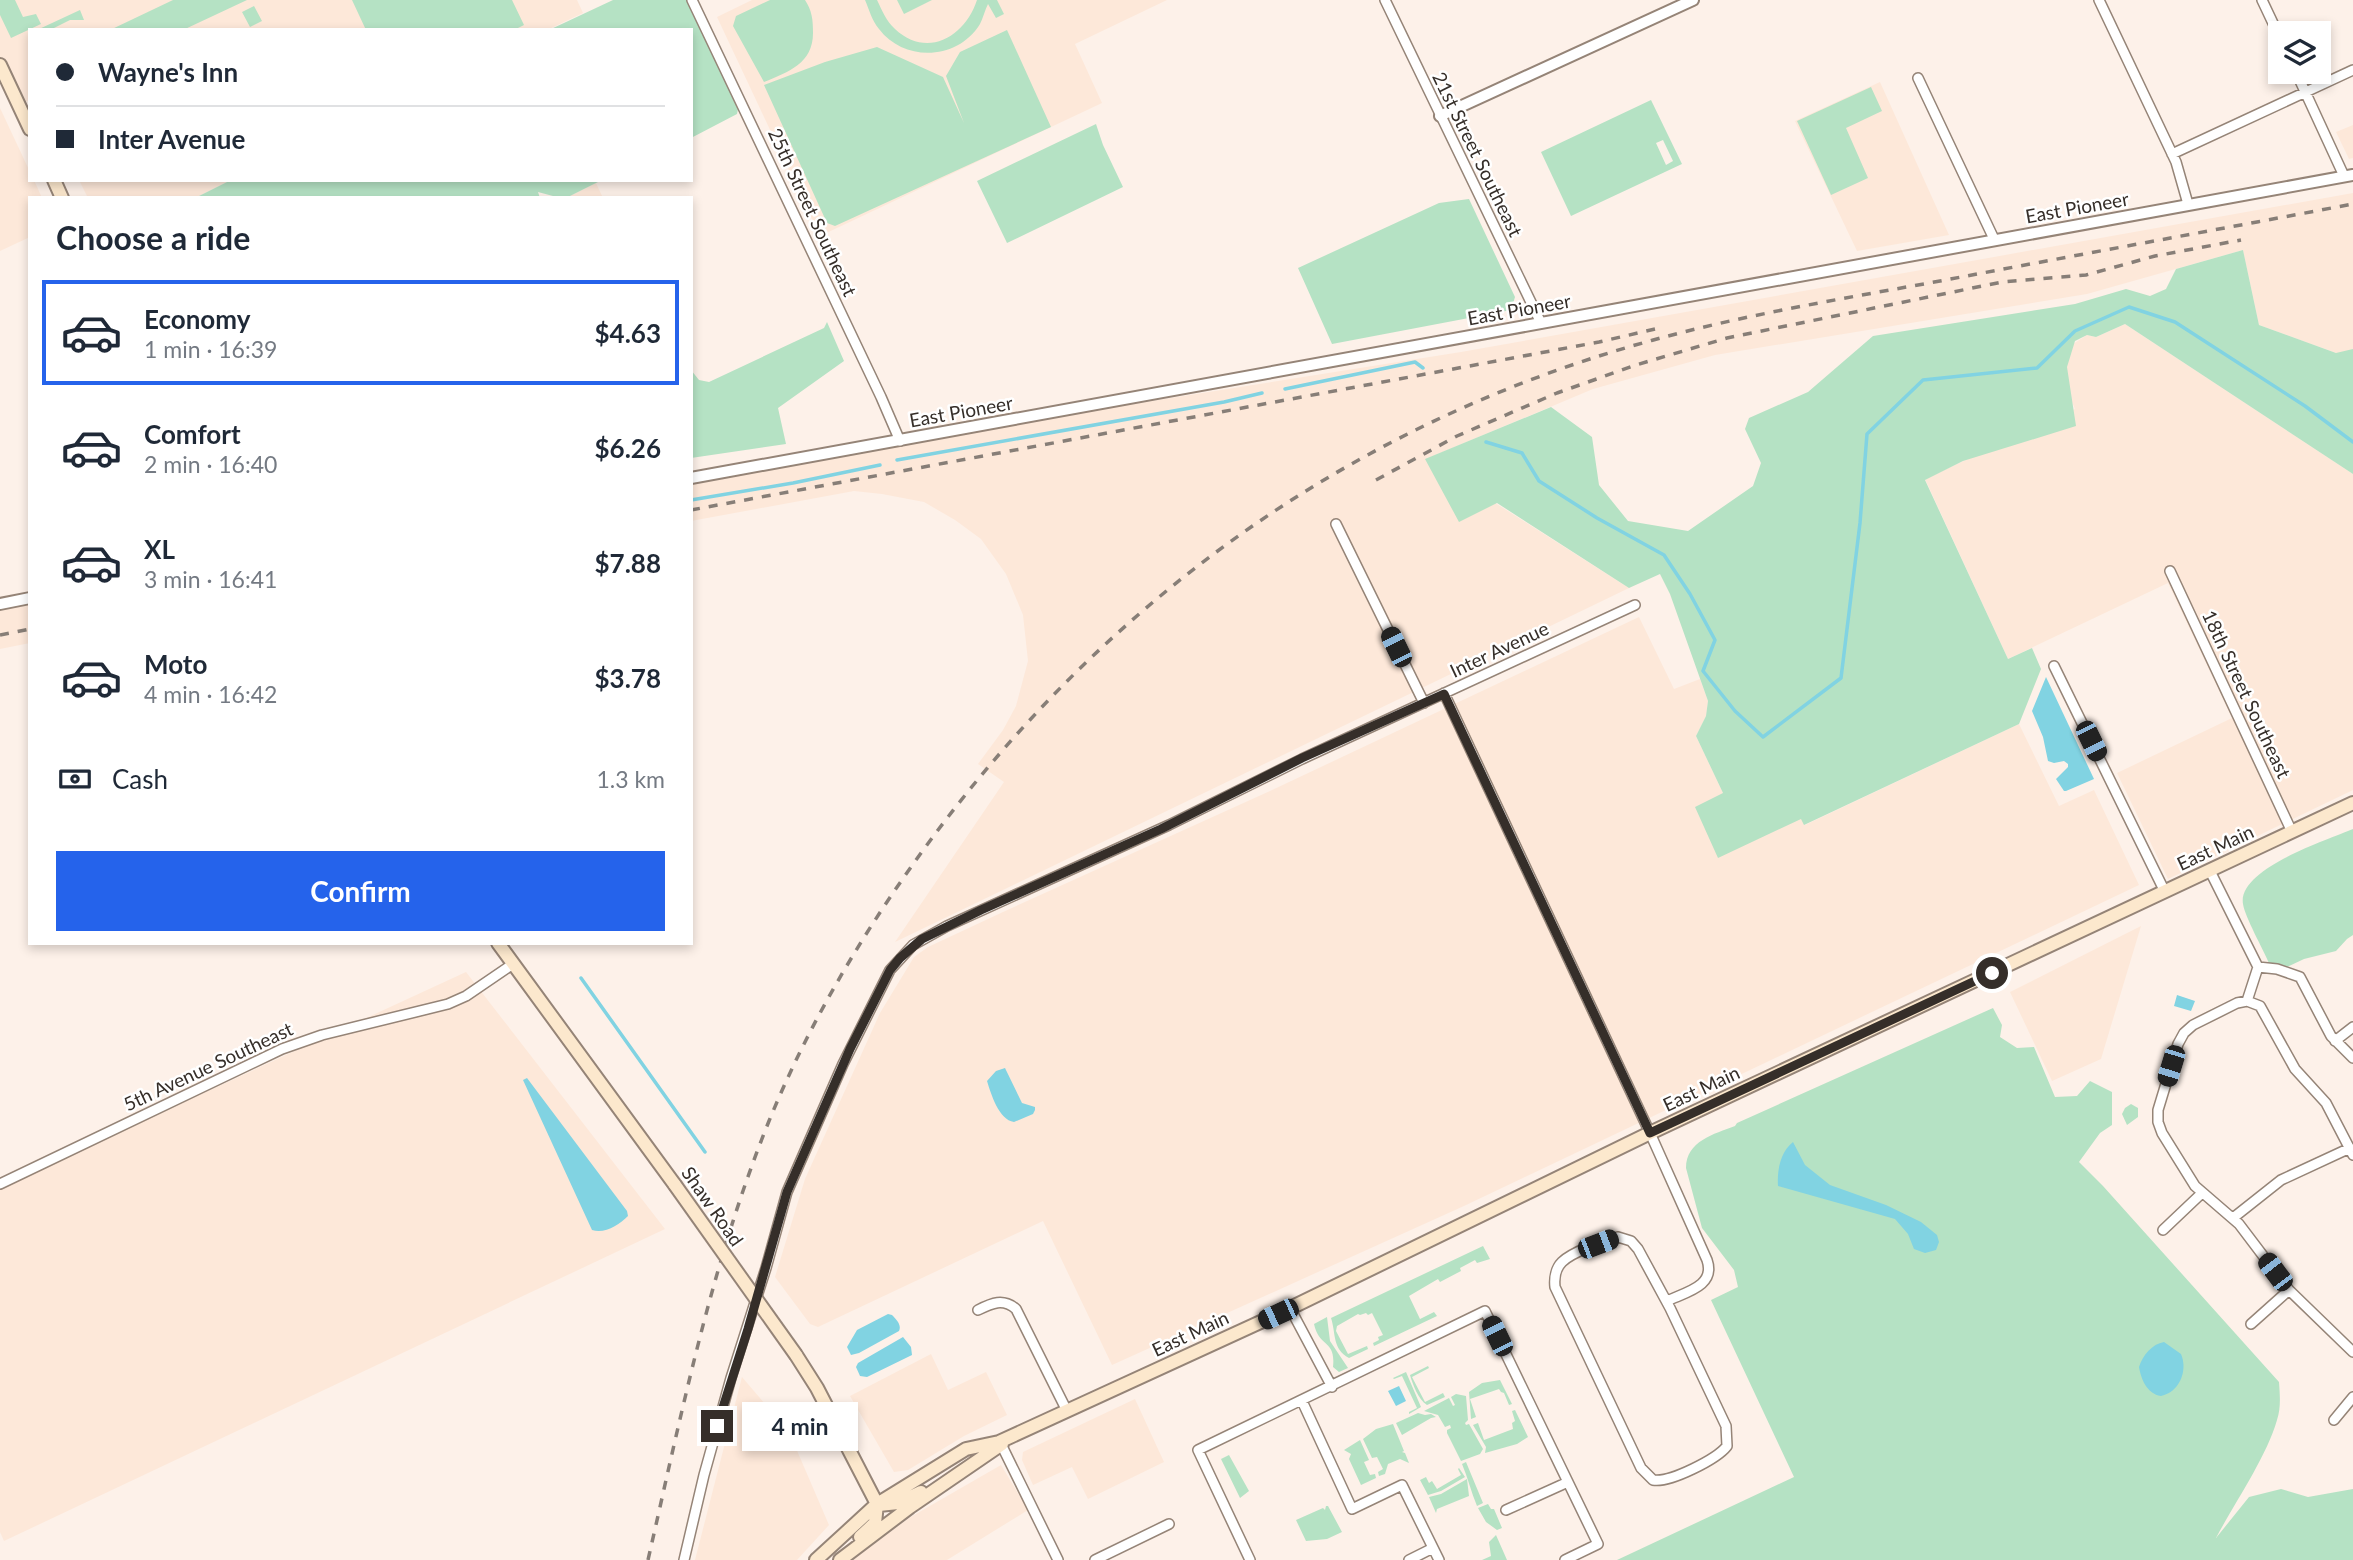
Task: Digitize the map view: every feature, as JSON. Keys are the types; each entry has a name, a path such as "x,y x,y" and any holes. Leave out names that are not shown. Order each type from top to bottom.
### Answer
{"main road":[{"path":"0,65 28,125"},
{"name":"East Main","path":"838,1560 1000,1443 1290,1308 1650,1133 2353,803"},
{"name":"Shaw Road","path":"499,945 796,1355 817,1388 877,1504"},
{"name":"East Main","path":"816,1560 877,1504 966,1449 1000,1443"},
{"name":"East Main","path":"877,1504 883,1506 898,1503 962,1472"},
{"name":"East Main","path":"838,1560 875,1523 877,1504"}],"street":[{"name":"25th Street Southeast","path":"692,0 900,441"},
{"name":"21st Street Southeast","path":"1385,0 1541,323"},
{"path":"1440,116 1693,0"},
{"path":"2099,0 2172,154 2188,204"},
{"path":"2262,0 2272,21"},
{"path":"2172,154 2353,70"},
{"path":"1918,78 1994,239"},
{"path":"2302,84 2349,175"},
{"name":"East Pioneer","path":"693,478 2349,175"},
{"path":"1336,524 1424,703"},
{"name":"18th Street Southeast","path":"2170,571 2292,832"},
{"path":"0,604 28,598"},
{"name":"Inter Avenue","path":"684,1560 731,1378 763,1280 787,1192 843,1064 890,970 900,958 922,939 981,910 1169,825 1302,758 1634,605"},
{"path":"2054,666 2165,892"},
{"path":"1444,694 1707,1260 1710,1272 1705,1281 1667,1301"},
{"path":"2210,871 2258,967 2247,1001"},
{"name":"5th Avenue Southeast","path":"0,1184 282,1049 322,1035 448,1004 466,996 513,964"},
{"path":"2258,967 2277,969 2300,977 2326,1029 2353,1058"},
{"path":"2232,1218 2281,1180 2351,1152 2326,1103 2291,1062 2264,1011 2260,1006 2247,1001 2237,1003 2184,1032 2158,1110 2158,1122 2186,1175 2202,1193 2245,1230 2289,1290 2353,1352"},
{"path":"2335,1041 2353,1027"},
{"path":"2163,1230 2202,1193"},
{"path":"1611,1238 1625,1238 1638,1249 1667,1301 1726,1426 1727,1446 1714,1458 1659,1481 1648,1477 1641,1468 1555,1287 1555,1275 1565,1259 1611,1238"},
{"path":"2251,1324 2289,1290"},
{"path":"978,1310 998,1301 1008,1303 1016,1309 1024,1320 1067,1411"},
{"path":"1290,1308 1332,1387"},
{"path":"1250,1560 1198,1450 1485,1311 1598,1544 1565,1560"},
{"path":"2334,1420 2353,1397"},
{"path":"1302,1401 1352,1509 1402,1485 1439,1560"},
{"path":"1000,1443 1058,1560"},
{"path":"1506,1510 1568,1482"},
{"path":"1095,1560 1169,1524"},
{"path":"1409,1560 1433,1548"}],"shaded area":[{"path":"0,0 577,0 583,13 551,28 28,28 28,101 18,105 0,65"},
{"path":"752,0 1167,0 1075,44 1102,103 820,236 717,17"},
{"path":"1880,82 1949,235 1857,251 1795,121"},
{"path":"0,108 28,168 28,182 35,182 41,196 28,196 28,238 0,251"},
{"path":"2353,125 2353,158 2349,159 2336,132"},
{"path":"80,182 227,182 199,196 87,196"},
{"path":"596,183 602,196 570,196"},
{"path":"2353,193 2353,420 2336,353 2259,325 2243,250 2087,294 1715,355 1593,389 1426,459 1629,588 895,942 1004,782 978,764 1003,730 1016,706 1028,661 1023,615 1006,574 981,539 924,502 854,491 693,521 693,477 886,443 1461,352"},
{"path":"2125,324 2353,474 2353,790 2168,879 2117,773 2232,718 2168,583 2008,659 1925,479 2075,409 2053,357 2087,335 2096,337"},
{"path":"28,598 28,643 0,649 0,604"},
{"path":"1639,617 1674,689 1700,679 1708,701 1706,716 1696,736 1723,793 1801,818 1805,825 2019,724 2059,806 2094,790 2139,885 1464,1206 1112,1365 1043,1221 818,1327 810,1324 775,1277 805,1179 880,1013 914,957 928,947 1270,791"},
{"path":"2141,926 2101,1059 2052,1081 2010,992"},
{"path":"466,972 665,1229 4,1541 0,1532 0,1187"},
{"path":"931,1354 948,1390 986,1372 1007,1415 964,1436 908,1470 894,1472 850,1396"},
{"path":"742,1377 789,1432 829,1525 797,1560 695,1560"},
{"path":"1135,1399 1164,1462 1088,1499 1072,1467 1033,1485 1022,1460 1023,1452"},
{"path":"1001,1465 1028,1510 947,1560 852,1560 909,1518"}],"green space":[{"path":"0,0 15,0 23,17 36,14 41,24 11,38 0,15"},
{"path":"173,0 247,0 187,28 114,28"},
{"path":"352,0 512,0 524,25 518,28 365,28"},
{"path":"613,0 687,0 738,109 737,114 693,137 693,28 553,28"},
{"path":"770,0 805,0 812,15 813,33 809,52 798,65 764,82 733,26 736,16"},
{"path":"865,0 877,0 895,29 907,38 920,42 944,40 954,33 964,24 977,0 997,0 1004,14 996,18 988,4 980,24 959,45 931,53 917,52 890,40 877,26"},
{"path":"897,0 932,0 904,14"},
{"path":"254,6 262,21 250,27 242,12"},
{"path":"80,10 84,20 70,20 54,28 41,28"},
{"path":"1007,30 1051,127 835,226 827,223 764,85 825,62 877,47 943,77 964,123 946,76 960,52"},
{"path":"1871,87 1882,111 1846,128 1868,178 1831,195 1797,121"},
{"path":"1651,100 1682,164 1571,216 1541,152","holes":["1663,140 1673,161 1666,165 1656,143"]},
{"path":"1096,124 1123,187 1007,243 977,181"},
{"path":"227,182 598,182 570,196 553,196 538,192 539,196 199,196"},
{"path":"1469,199 1515,297 1511,310 1332,344 1298,268 1439,203"},
{"path":"2243,250 2259,325 2336,353 2353,349 2353,474 2125,324 2096,337 2087,335 2075,341 2067,367 2076,426 1963,461 1925,480 2008,659 2032,648 2041,669 2019,724 1804,825 1801,819 1718,858 1695,807 1723,793 1696,736 1706,716 1708,701 1670,594 1660,574 1629,588 1497,503 1459,522 1425,459 1551,407 1592,437 1599,485 1628,521 1688,531 1753,486 1761,463 1745,429 1749,418 1808,392 1873,336 2075,304 2126,289 2150,296 2166,289 2176,269"},
{"path":"827,322 844,361 778,408 786,444 693,458 693,372 699,380 709,382 824,328"},
{"path":"2353,829 2353,935 2336,951 2304,959 2287,967 2269,963 2244,910 2245,891 2254,879 2268,868 2305,848"},
{"path":"1993,1008 2002,1025 2000,1037 2017,1048 2034,1047 2055,1097 2077,1096 2090,1081 2112,1092 2112,1125 2100,1133 2079,1162 2279,1382 2279,1411 2272,1435 2216,1538 2249,1497 2281,1489 2308,1497 2353,1489 2353,1560 1617,1560 1794,1477 1711,1300 1738,1287 1734,1270 1702,1228 1686,1168 1691,1151 1703,1140 1737,1123"},
{"path":"2131,1104 2138,1108 2138,1117 2127,1125 2122,1114"},
{"path":"1483,1246 1490,1259 1477,1263 1475,1260 1460,1268 1461,1271 1440,1282 1438,1279 1409,1296 1420,1319 1434,1312 1437,1316 1374,1346 1373,1343 1383,1335 1372,1313 1358,1314 1337,1326 1336,1331 1348,1354 1367,1346 1368,1349 1349,1358 1340,1350 1331,1318"},
{"path":"1327,1317 1330,1341 1348,1368 1339,1372 1333,1367 1330,1347 1316,1332 1314,1324"},
{"path":"1428,1366 1429,1368 1412,1377 1425,1402 1443,1393 1445,1397 1427,1405 1418,1396 1410,1375"},
{"path":"1406,1372 1421,1407 1409,1414 1417,1408 1402,1376 1393,1378"},
{"path":"1500,1380 1512,1404 1509,1405 1504,1393 1499,1389 1470,1399 1476,1417 1471,1419 1469,1392 1482,1383"},
{"path":"1456,1394 1466,1396 1468,1420 1465,1423 1469,1424 1483,1449 1480,1454 1461,1461 1447,1433 1450,1425 1445,1427 1438,1415 1424,1411 1449,1398 1453,1406 1455,1405 1451,1397"},
{"path":"1515,1410 1528,1437 1517,1444 1485,1453 1486,1447 1473,1425 1478,1423 1484,1440 1513,1429 1512,1423 1515,1421 1512,1411"},
{"path":"1418,1413 1436,1417 1402,1435 1396,1423"},
{"path":"1393,1424 1404,1451 1402,1452 1409,1463 1400,1459 1388,1464 1385,1474 1379,1476 1378,1472 1383,1469 1377,1457 1372,1458 1363,1439 1376,1429"},
{"path":"1360,1440 1369,1460 1364,1462 1370,1475 1375,1474 1376,1478 1361,1485 1349,1459 1351,1454 1344,1450"},
{"path":"1229,1455 1249,1491 1240,1498 1221,1459"},
{"path":"1466,1462 1483,1503 1477,1506 1462,1464"},
{"path":"1459,1468 1465,1477 1428,1495 1420,1480 1426,1477 1437,1489 1461,1475"},
{"path":"1467,1479 1469,1496 1437,1509 1436,1513 1429,1497 1441,1494"},
{"path":"1488,1504 1494,1509 1502,1528 1497,1530 1486,1522 1478,1508"},
{"path":"1326,1506 1342,1532 1327,1539 1306,1541 1296,1520 1323,1508 1325,1510"},
{"path":"1496,1535 1507,1560 1482,1560 1491,1556 1489,1542"}],"water":[{"path":"2046,677 2094,779 2066,791 2056,779 2068,764 2064,761 2048,761 2043,737 2032,711"},
{"path":"2177,995 2195,1001 2191,1011 2174,1006"},
{"path":"1005,1068 1022,1103 1035,1107 1033,1114 1014,1122 1000,1112 987,1081 996,1071"},
{"path":"527,1078 627,1211 628,1216 616,1225 607,1230 592,1230 523,1080"},
{"path":"1793,1142 1805,1165 1830,1185 1886,1205 1921,1222 1937,1235 1939,1242 1936,1250 1925,1253 1914,1249 1908,1234 1895,1219 1778,1186 1780,1162"},
{"path":"888,1314 898,1322 899,1331 851,1355 847,1347 857,1330"},
{"path":"903,1337 911,1347 912,1355 867,1377 860,1376 856,1367 858,1363"},
{"path":"2164,1342 2181,1354 2183,1373 2178,1385 2168,1394 2161,1396 2148,1389 2139,1367 2148,1351"},
{"path":"1399,1386 1406,1401 1396,1406 1388,1391"}],"waterway":[{"path":"1486,442 1522,453 1539,481 1597,518 1664,555 1690,594 1715,640 1703,671 1735,711 1763,737 1841,678 1860,523 1867,434 1923,380 2037,368 2075,331 2129,307 2175,322 2305,406 2353,442"},
{"path":"1285,389 1415,362 1423,368"},
{"path":"897,460 1262,393"},
{"path":"693,500 880,465"},
{"path":"581,978 705,1152"}],"railway":[{"path":"648,1560 700,1338 731,1228 769,1121 817,1019 854,954 916,860 987,769 1064,684 1147,607 1236,538 1330,476 1430,423 1536,378 1646,342 1755,316 2353,204"},
{"path":"1376,480 1457,436 1557,393 1636,365 1727,338 2002,282 2086,275 2155,256 2241,240"},
{"path":"693,510 1599,342 1655,329"},
{"path":"0,635 28,629"}],"route":[{"path":"717,1426 787,1192 850,1049 890,970 900,958 922,939 981,910 1161,829 1302,758 1444,694 1650,1133 1992,973"}]}
